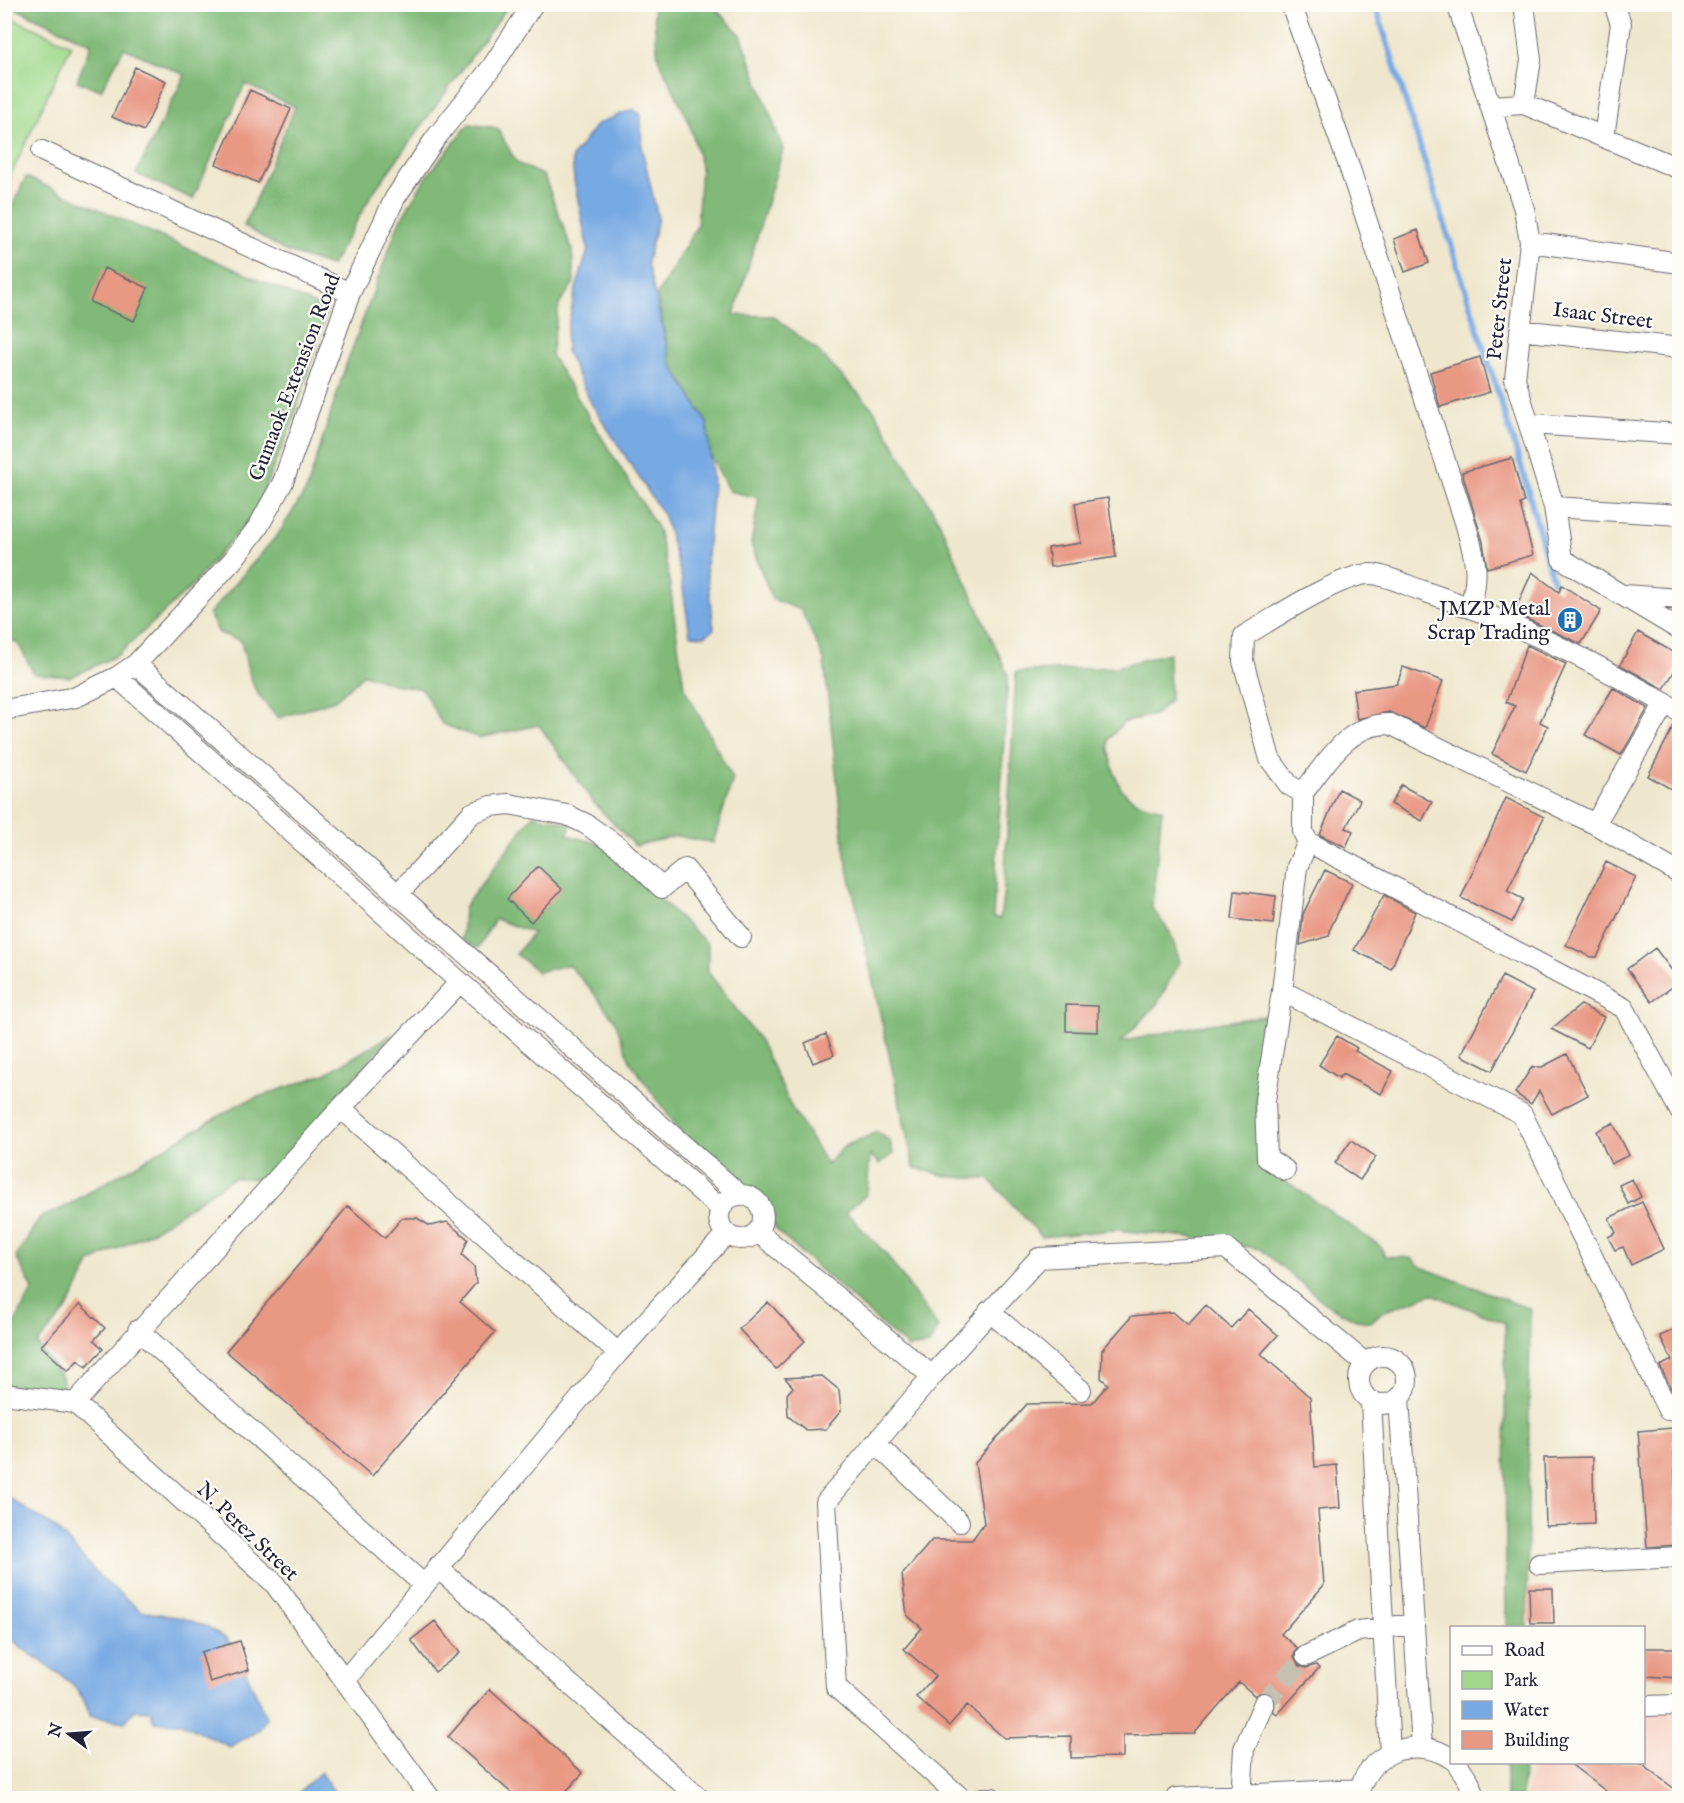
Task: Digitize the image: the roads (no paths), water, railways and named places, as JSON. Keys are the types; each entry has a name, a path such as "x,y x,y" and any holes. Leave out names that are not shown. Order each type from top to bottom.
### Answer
{"street":[{"name":"Gumaok Extension Road","path":"4,710 76,697 117,677 136,664 233,560 258,527 283,482 350,293 395,198 435,139 492,67 533,4"},
{"path":"1291,4 1348,163 1465,522 1476,566 1477,584 1470,607"},
{"name":"Peter Street","path":"1457,4 1524,209 1530,242 1515,379 1531,424 1554,507 1562,559 1680,630"},
{"path":"1524,4 1531,60 1524,104"},
{"path":"1604,136 1621,24 1614,4"},
{"path":"1491,106 1524,104 1680,169"},
{"path":"42,151 350,293"},
{"path":"1530,242 1680,263"},
{"name":"Isaac Street","path":"1520,330 1680,348"},
{"path":"1531,424 1680,434"},
{"path":"1554,507 1680,515"},
{"path":"1303,793 1289,785 1270,759 1243,661 1244,636 1304,600 1341,582 1371,574 1470,607 1588,659 1672,708 1595,824"},
{"path":"1623,595 1680,599"},
{"path":"136,664 740,1195 755,1200 763,1214 758,1232 742,1240 726,1234 719,1217 721,1209 732,1197 740,1195"},
{"path":"117,677 460,982 721,1209"},
{"path":"1680,874 1595,824 1390,724 1373,723 1356,731 1329,759 1303,793 1302,832 1308,842 1624,1008 1680,1111"},
{"path":"397,895 472,813 491,806 509,804 567,815 586,824 620,848 662,888 685,868 741,937"},
{"path":"1285,1170 1267,1158 1264,1100 1282,991 1297,867 1308,842"},
{"path":"4,1394 75,1403 138,1330 341,1108 460,982"},
{"path":"1282,991 1522,1114 1668,1410 1680,1409"},
{"path":"341,1108 618,1353"},
{"path":"758,1232 932,1376"},
{"path":"345,1680 618,1353 726,1234"},
{"path":"961,1798 836,1687 826,1502 989,1311 1039,1258 1226,1248 1365,1363"},
{"path":"989,1311 1082,1390"},
{"path":"138,1330 423,1584"},
{"path":"1379,1356 1394,1358 1400,1363 1407,1377 1407,1385 1399,1398 1385,1404 1371,1401 1361,1390 1359,1384 1365,1363 1379,1356"},
{"path":"1399,1398 1422,1747"},
{"path":"1371,1401 1390,1753"},
{"name":"N. Perez Street","path":"75,1403 274,1583 430,1798"},
{"path":"875,1443 959,1522"},
{"path":"1539,1564 1680,1557"},
{"path":"437,1567 699,1798"},
{"path":"1306,1656 1358,1631 1414,1624"},
{"path":"1241,1797 1244,1749 1264,1703"},
{"path":"1646,1706 1680,1705"},
{"path":"1176,1798 1359,1794 1366,1774 1390,1753 1406,1747 1422,1747 1441,1752 1450,1759"},
{"path":"1457,1764 1469,1781 1474,1798"},
{"path":"983,1798 992,1798"}],"water":[{"path":"633,109 641,115 642,149 658,218 647,262 671,363 707,423 713,484 706,567 714,629 705,636 690,635 681,575 664,516 591,403 566,351 566,336 575,292 588,250 574,180 572,157 597,124"},
{"path":"5,1495 58,1530 101,1578 141,1611 183,1618 208,1627 228,1640 247,1674 266,1717 260,1729 230,1747 181,1723 154,1722 151,1711 135,1710 125,1722 89,1716 85,1702 77,1689 15,1642 5,1631"},
{"path":"321,1772 338,1798 293,1798"}],"waterway":[{"path":"1375,4 1522,469 1553,581"}],"tunnel":[{"path":"1264,1703 1306,1656"}],"place":[{"name":"JMZP Metal Scrap Trading","path":"1570,620"}]}
